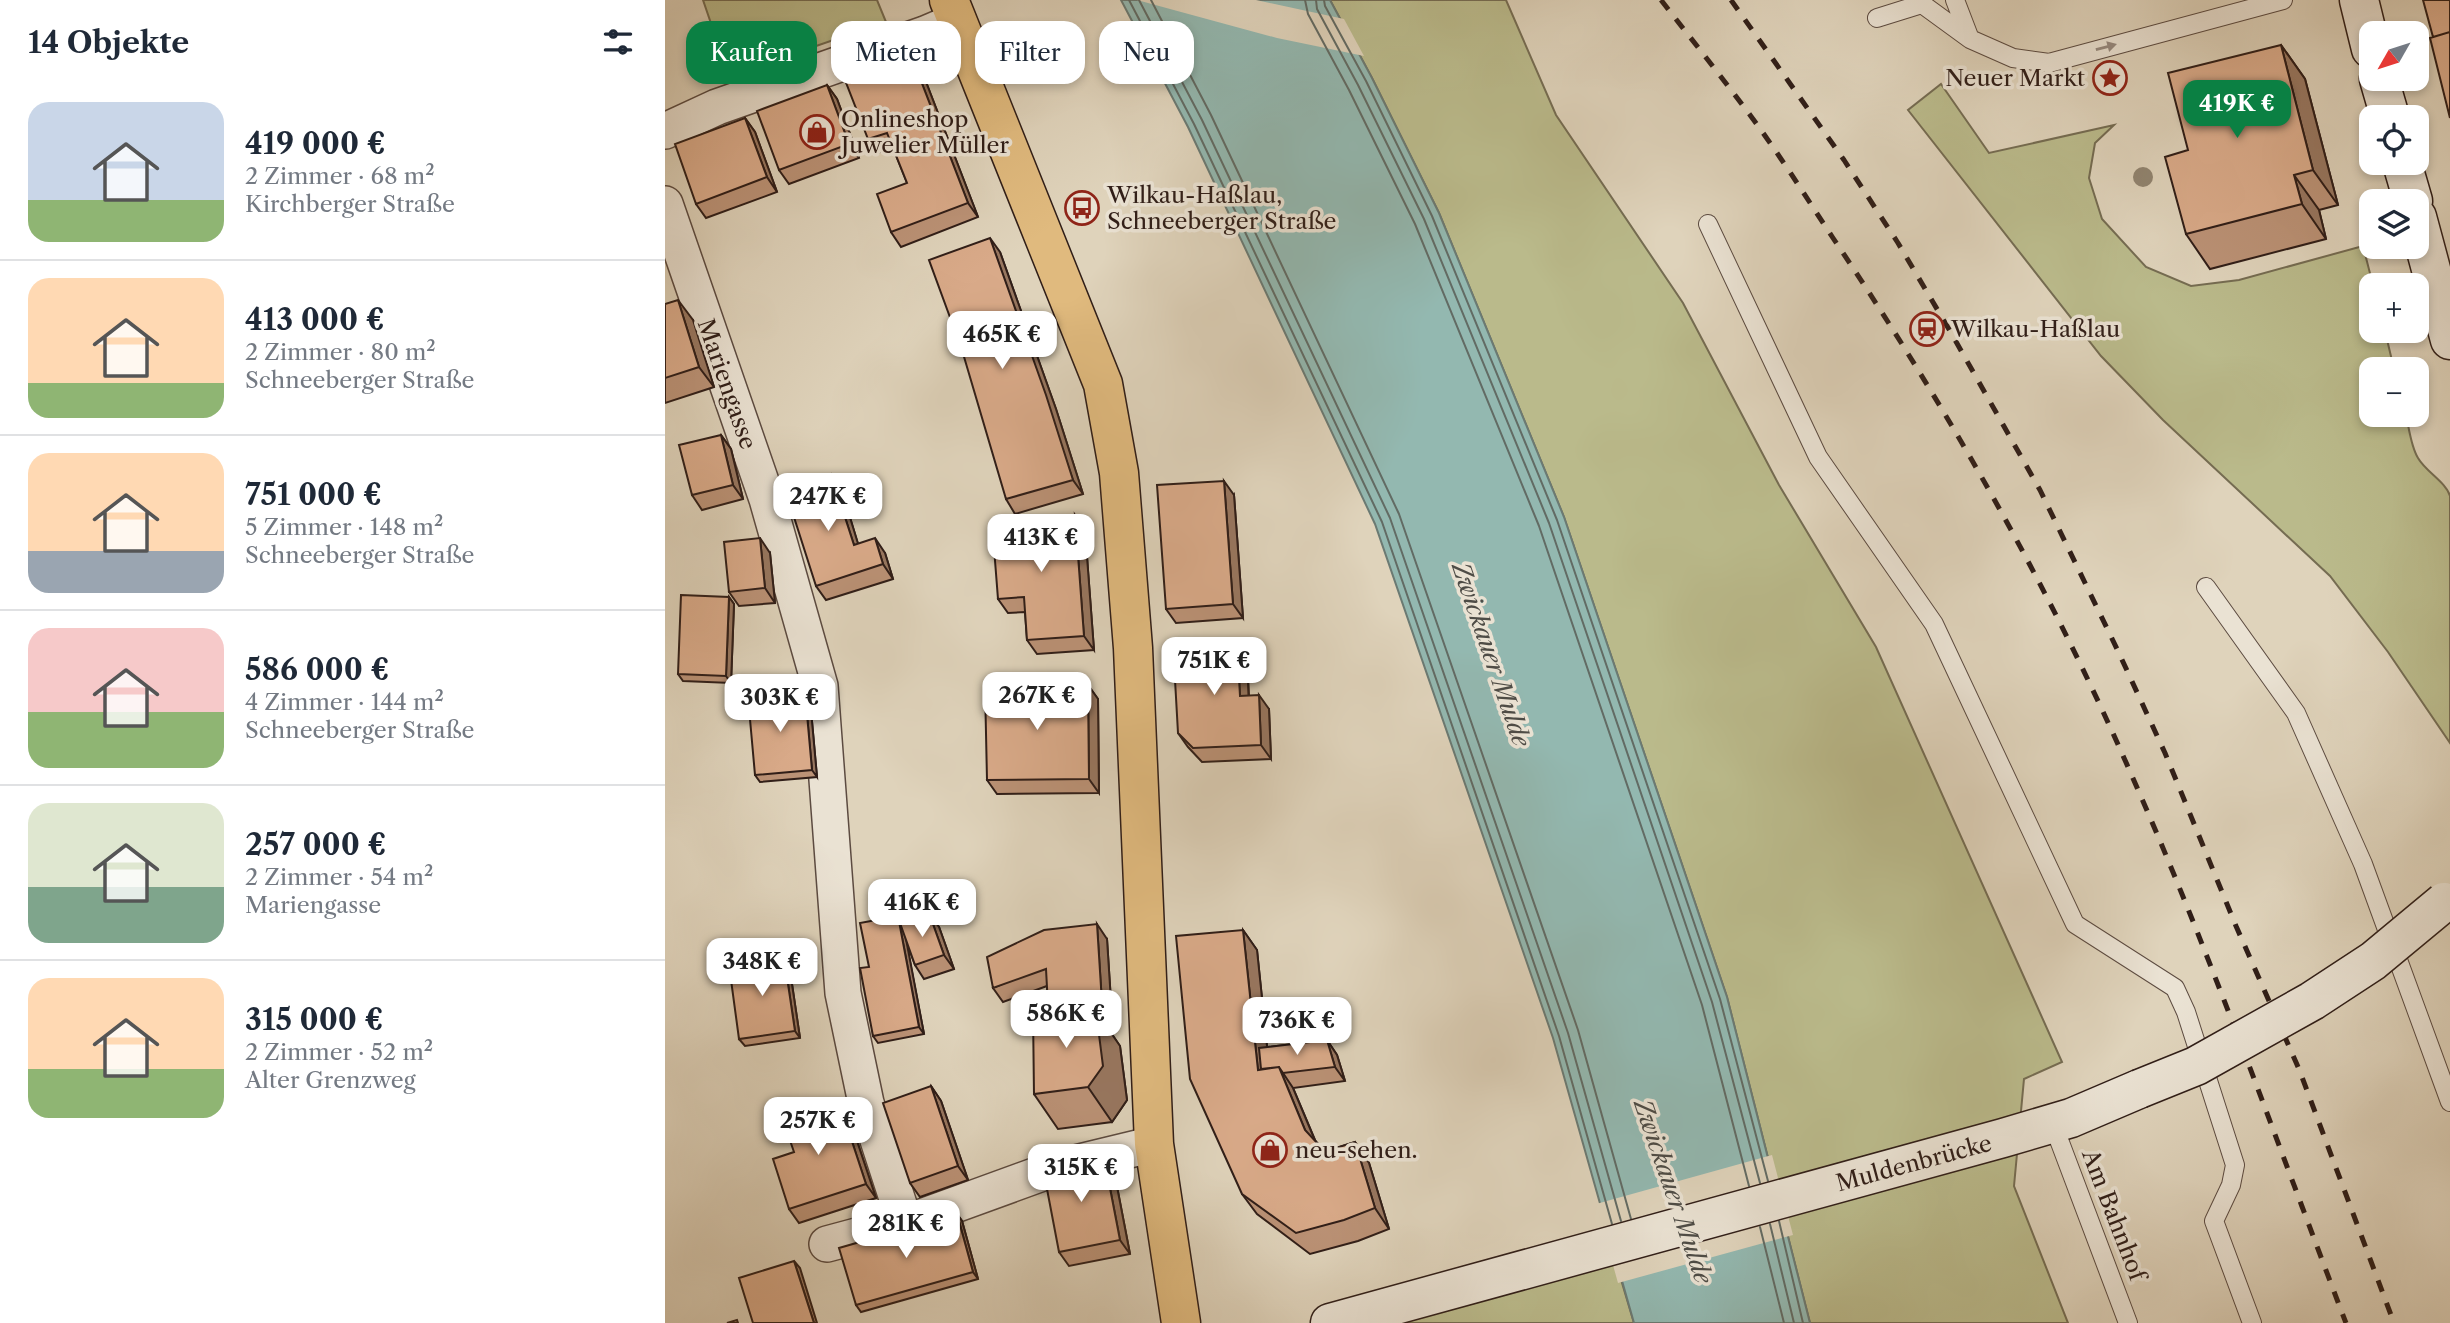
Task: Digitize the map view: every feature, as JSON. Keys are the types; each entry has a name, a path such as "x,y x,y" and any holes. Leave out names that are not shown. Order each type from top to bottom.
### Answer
{"main road":[{"path":"2359,0 2364,21"},
{"path":"954,10 1103,384 1119,472 1133,648 1154,1144 1181,1323"},
{"path":"2428,259 2450,340"},
{"name":"Muldenbrücke","path":"1330,1323 2053,1124 2196,1066 2312,1001 2373,961 2447,898"}],"street":[{"path":"665,131 717,107 925,34 954,10"},
{"name":"Mariengasse","path":"665,204 767,499 820,686 843,993 866,1102 905,1223"},
{"path":"827,1244 905,1223 1059,1167 1154,1144"}],"lane":[{"path":"1955,0 1970,39"},
{"path":"1877,19 1920,2 1970,39 2013,58 2049,63 2283,0"},
{"path":"1708,224 1818,457 1934,624 2075,924 2175,988 2186,1012 2235,1164 2231,1185 2214,1221 2252,1323"},
{"path":"2206,587 2297,713 2363,864 2450,1102"},
{"name":"Am Bahnhof","path":"2053,1124 2128,1323"}],"green space":[{"path":"703,0 877,0 886,21 831,21 831,41 817,46 817,21 710,21"},
{"path":"1330,0 1506,0 1556,115 1683,303 1779,485 1876,647 2062,1062 2024,1079 2014,1186 2068,1323 1810,1323 1727,997 1564,517 1439,213"},
{"path":"1941,84 1989,153 2114,125 2095,143 2089,178 2102,219 2146,267 2191,286 2239,280 2359,247 2359,259 2366,259 2370,273 2359,273 2359,343 2388,343 2391,357 2359,357 2359,427 2409,427 2418,458 2450,496 2450,743 2388,652 2330,576 2163,420 2101,356 1908,110"},
{"path":"1611,1246 1634,1323 1382,1323"}],"water":[{"name":"Zwickauer Mulde","path":"1121,0 1330,0 1372,78 1439,213 1564,517 1727,997 1810,1323 1634,1323 1553,1038 1375,524 1165,84 1194,84 1194,21 1132,21"}],"pier":[{"path":"1137,0 1256,0 1344,19 1364,56 1277,38"},
{"path":"1772,1155 1793,1235 1618,1283 1596,1204"}],"building":[{"path":"2423,0 2450,0 2450,32 2433,37"},
{"path":"2450,32 2450,118 2430,38"},
{"path":"2281,45 2313,170 2294,175 2302,204 2186,234 2165,157 2188,150 2168,73"},
{"path":"847,84 922,84 968,203 891,232 877,194 907,183 887,133 868,139"},
{"path":"827,85 849,144 779,170 757,111"},
{"path":"745,118 767,177 696,204 675,144"},
{"path":"990,238 1073,480 1006,499 962,350 929,260"},
{"path":"678,300 699,367 665,378 665,304"},
{"path":"721,435 733,485 692,495 679,445"},
{"path":"831,474 854,545 875,538 883,564 816,586 785,489"},
{"path":"1224,481 1233,604 1166,609 1157,485"},
{"path":"1075,515 1084,636 1027,640 1024,597 998,599 992,522"},
{"path":"760,538 765,588 729,592 724,542"},
{"path":"681,595 729,597 726,676 678,674"},
{"path":"1237,641 1240,696 1259,695 1261,745 1193,748 1178,733 1173,644"},
{"path":"1088,685 1089,779 987,780 985,686"},
{"path":"805,692 812,770 755,775 748,697"},
{"path":"929,913 944,955 915,965 900,923"},
{"path":"898,916 919,1027 873,1036 860,968 869,967 860,923"},
{"path":"1097,924 1102,1003 1048,1006 1046,969 993,988 987,957 1044,930"},
{"path":"1243,930 1258,1070 1279,1067 1305,1130 1319,1145 1333,1149 1355,1142 1375,1208 1296,1233 1242,1194 1190,1079 1176,936"},
{"path":"784,957 795,1031 739,1039 729,965"},
{"path":"1096,1011 1103,1066 1088,1087 1034,1094 1033,1012"},
{"path":"1327,1040 1335,1067 1283,1073 1279,1067 1261,1069 1259,1048"},
{"path":"931,1086 958,1166 910,1183 883,1103"},
{"path":"839,1102 866,1184 789,1209 773,1159 794,1152 783,1120"},
{"path":"1104,1157 1120,1240 1059,1252 1043,1168"},
{"path":"957,1214 973,1272 856,1305 839,1248"},
{"path":"794,1261 814,1323 753,1323 739,1278"}],"railway":[{"path":"1661,0 1767,139 1876,303 1957,434 2032,568 2100,706 2161,843 2216,979 2346,1323"},
{"path":"1731,0 1844,160 1898,243 2040,490 2165,753 2236,926 2299,1069 2394,1323"}],"place":[{"name":"Neuer Markt","path":"2110,78"},
{"name":"Onlineshop Juwelier Müller","path":"817,132"},
{"name":"Wilkau-Haßlau, Schneeberger Straße","path":"1082,208"},
{"name":"Wilkau-Haßlau","path":"1927,329"},
{"name":"neu-sehen.","path":"1270,1150"}]}
